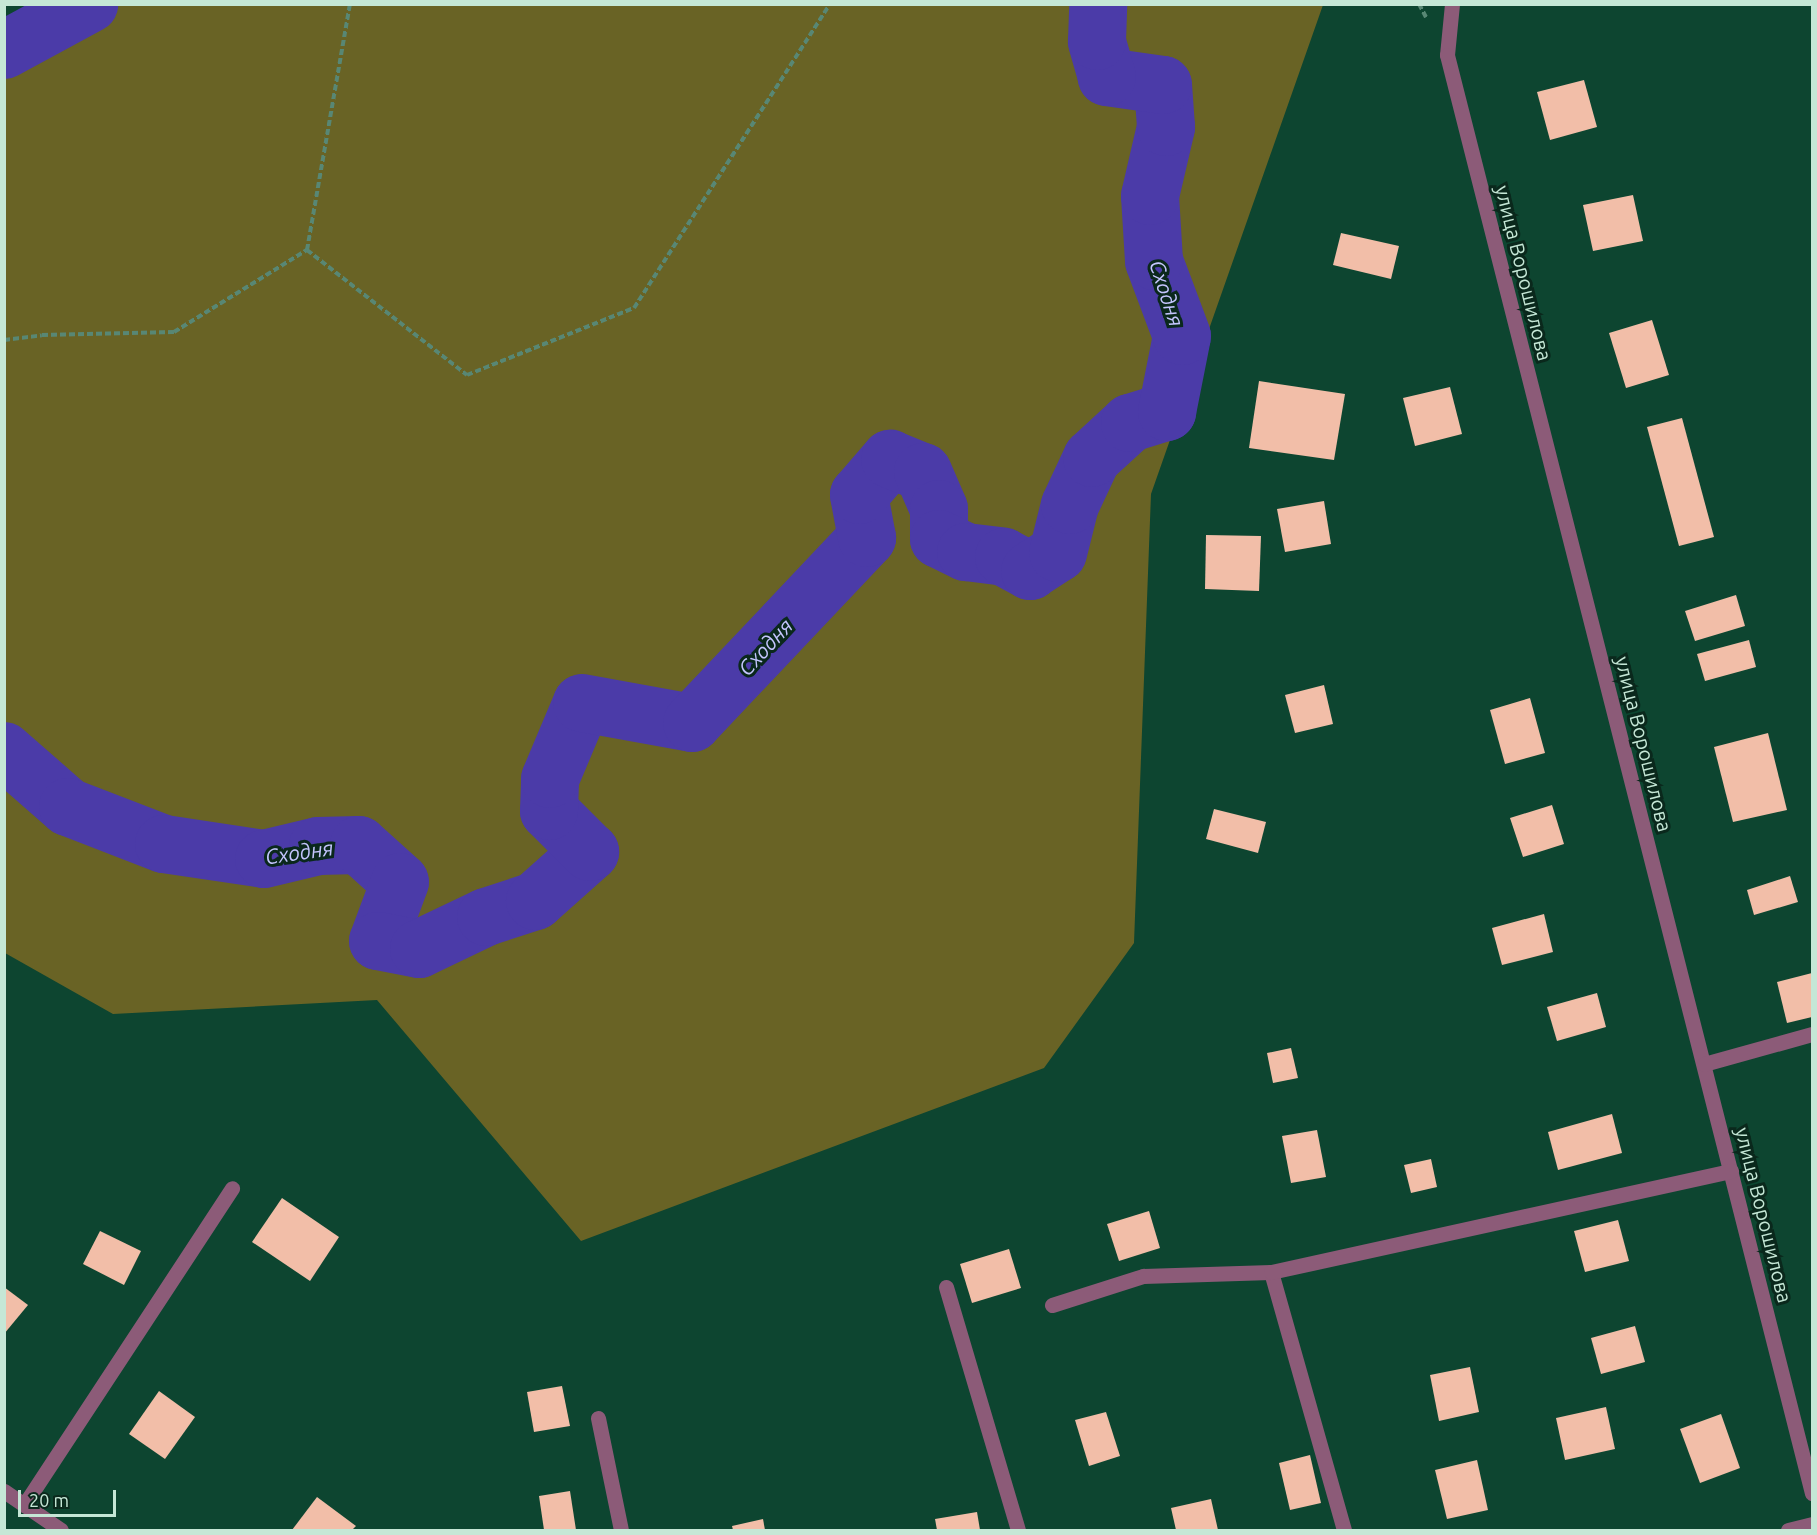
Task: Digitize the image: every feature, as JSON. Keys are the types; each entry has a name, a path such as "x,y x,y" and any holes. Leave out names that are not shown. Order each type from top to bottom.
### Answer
{"street":[{"name":"улица Ворошилова","path":"1452,4 1447,55 1812,1493"},
{"path":"1704,1064 1812,1034"},
{"path":"1052,1305 1143,1276 1271,1272 1731,1171"},
{"path":"24,1505 232,1188"},
{"path":"1271,1272 1344,1530"},
{"path":"946,1287 1018,1530"},
{"path":"598,1418 621,1530"},
{"path":"4,1491 61,1530"},
{"path":"1788,1530 1812,1524"}],"path":[{"path":"4,340 42,335 174,333 307,250 350,4"},
{"path":"307,250 467,375 634,308 830,4"}],"shaded area":[{"path":"78,4 1323,5 1151,494 1134,943 1044,1068 581,1241 377,1000 113,1014 5,953 5,36 64,16"}],"building":[{"path":"1584,80 1597,127 1550,140 1537,92"},
{"path":"1633,195 1643,241 1593,251 1583,205"},
{"path":"1341,233 1399,246 1391,279 1333,265"},
{"path":"1652,320 1669,375 1626,388 1609,333"},
{"path":"1259,381 1345,394 1334,460 1249,448"},
{"path":"1450,387 1462,434 1415,446 1403,398"},
{"path":"1682,418 1714,537 1679,546 1647,427"},
{"path":"1324,501 1331,544 1285,552 1277,509"},
{"path":"1206,535 1261,536 1259,591 1205,589"},
{"path":"1736,595 1745,626 1695,641 1685,611"},
{"path":"1749,640 1756,667 1705,681 1697,654"},
{"path":"1324,685 1333,724 1295,733 1285,695"},
{"path":"1530,698 1545,753 1505,764 1490,710"},
{"path":"1768,733 1787,810 1733,822 1714,747"},
{"path":"1552,805 1564,844 1523,857 1510,818"},
{"path":"1214,809 1266,822 1258,853 1206,839"},
{"path":"1790,876 1798,902 1754,915 1747,890"},
{"path":"1544,914 1553,952 1502,965 1492,928"},
{"path":"1812,973 1812,1017 1787,1023 1777,982"},
{"path":"1597,993 1606,1027 1557,1041 1547,1007"},
{"path":"1291,1048 1298,1078 1273,1083 1267,1053"},
{"path":"1612,1114 1622,1153 1558,1170 1548,1132"},
{"path":"1317,1130 1326,1177 1291,1183 1282,1136"},
{"path":"1431,1159 1437,1187 1411,1193 1404,1165"},
{"path":"282,1198 339,1237 310,1281 252,1242"},
{"path":"1149,1211 1160,1248 1119,1261 1107,1224"},
{"path":"1618,1220 1629,1261 1585,1272 1574,1231"},
{"path":"100,1231 141,1251 124,1285 83,1264"},
{"path":"1009,1249 1021,1288 972,1303 960,1264"},
{"path":"4,1287 28,1305 4,1334"},
{"path":"1635,1326 1645,1362 1601,1374 1591,1338"},
{"path":"1470,1367 1479,1412 1439,1421 1430,1375"},
{"path":"562,1386 570,1426 534,1432 527,1392"},
{"path":"159,1391 195,1417 165,1459 129,1434"},
{"path":"1606,1407 1615,1449 1565,1460 1556,1418"},
{"path":"1106,1412 1120,1456 1089,1466 1075,1420"},
{"path":"1721,1414 1740,1468 1700,1483 1680,1429"},
{"path":"1310,1455 1321,1503 1290,1510 1279,1463"},
{"path":"1477,1460 1488,1510 1447,1519 1435,1470"},
{"path":"570,1491 576,1530 544,1530 539,1496"},
{"path":"317,1497 356,1526 352,1530 292,1530"},
{"path":"1211,1499 1218,1530 1176,1530 1171,1508"},
{"path":"977,1512 980,1530 937,1530 935,1519"},
{"path":"763,1519 765,1530 733,1530 732,1526"}],"waterway":[{"name":"Сходня","path":"4,50 89,4"},
{"name":"Сходня","path":"4,751 68,807 164,844 264,859 318,846 359,845 400,882 378,941 419,949 486,917 535,901 590,852 549,811 550,779 582,703 692,723 867,538 859,495 890,459 923,472 939,509 939,539 966,552 1004,557 1030,571 1058,553 1070,505 1092,458 1130,423 1167,412 1182,336 1154,261 1150,196 1166,127 1163,85 1107,77 1097,41 1098,4"}]}
